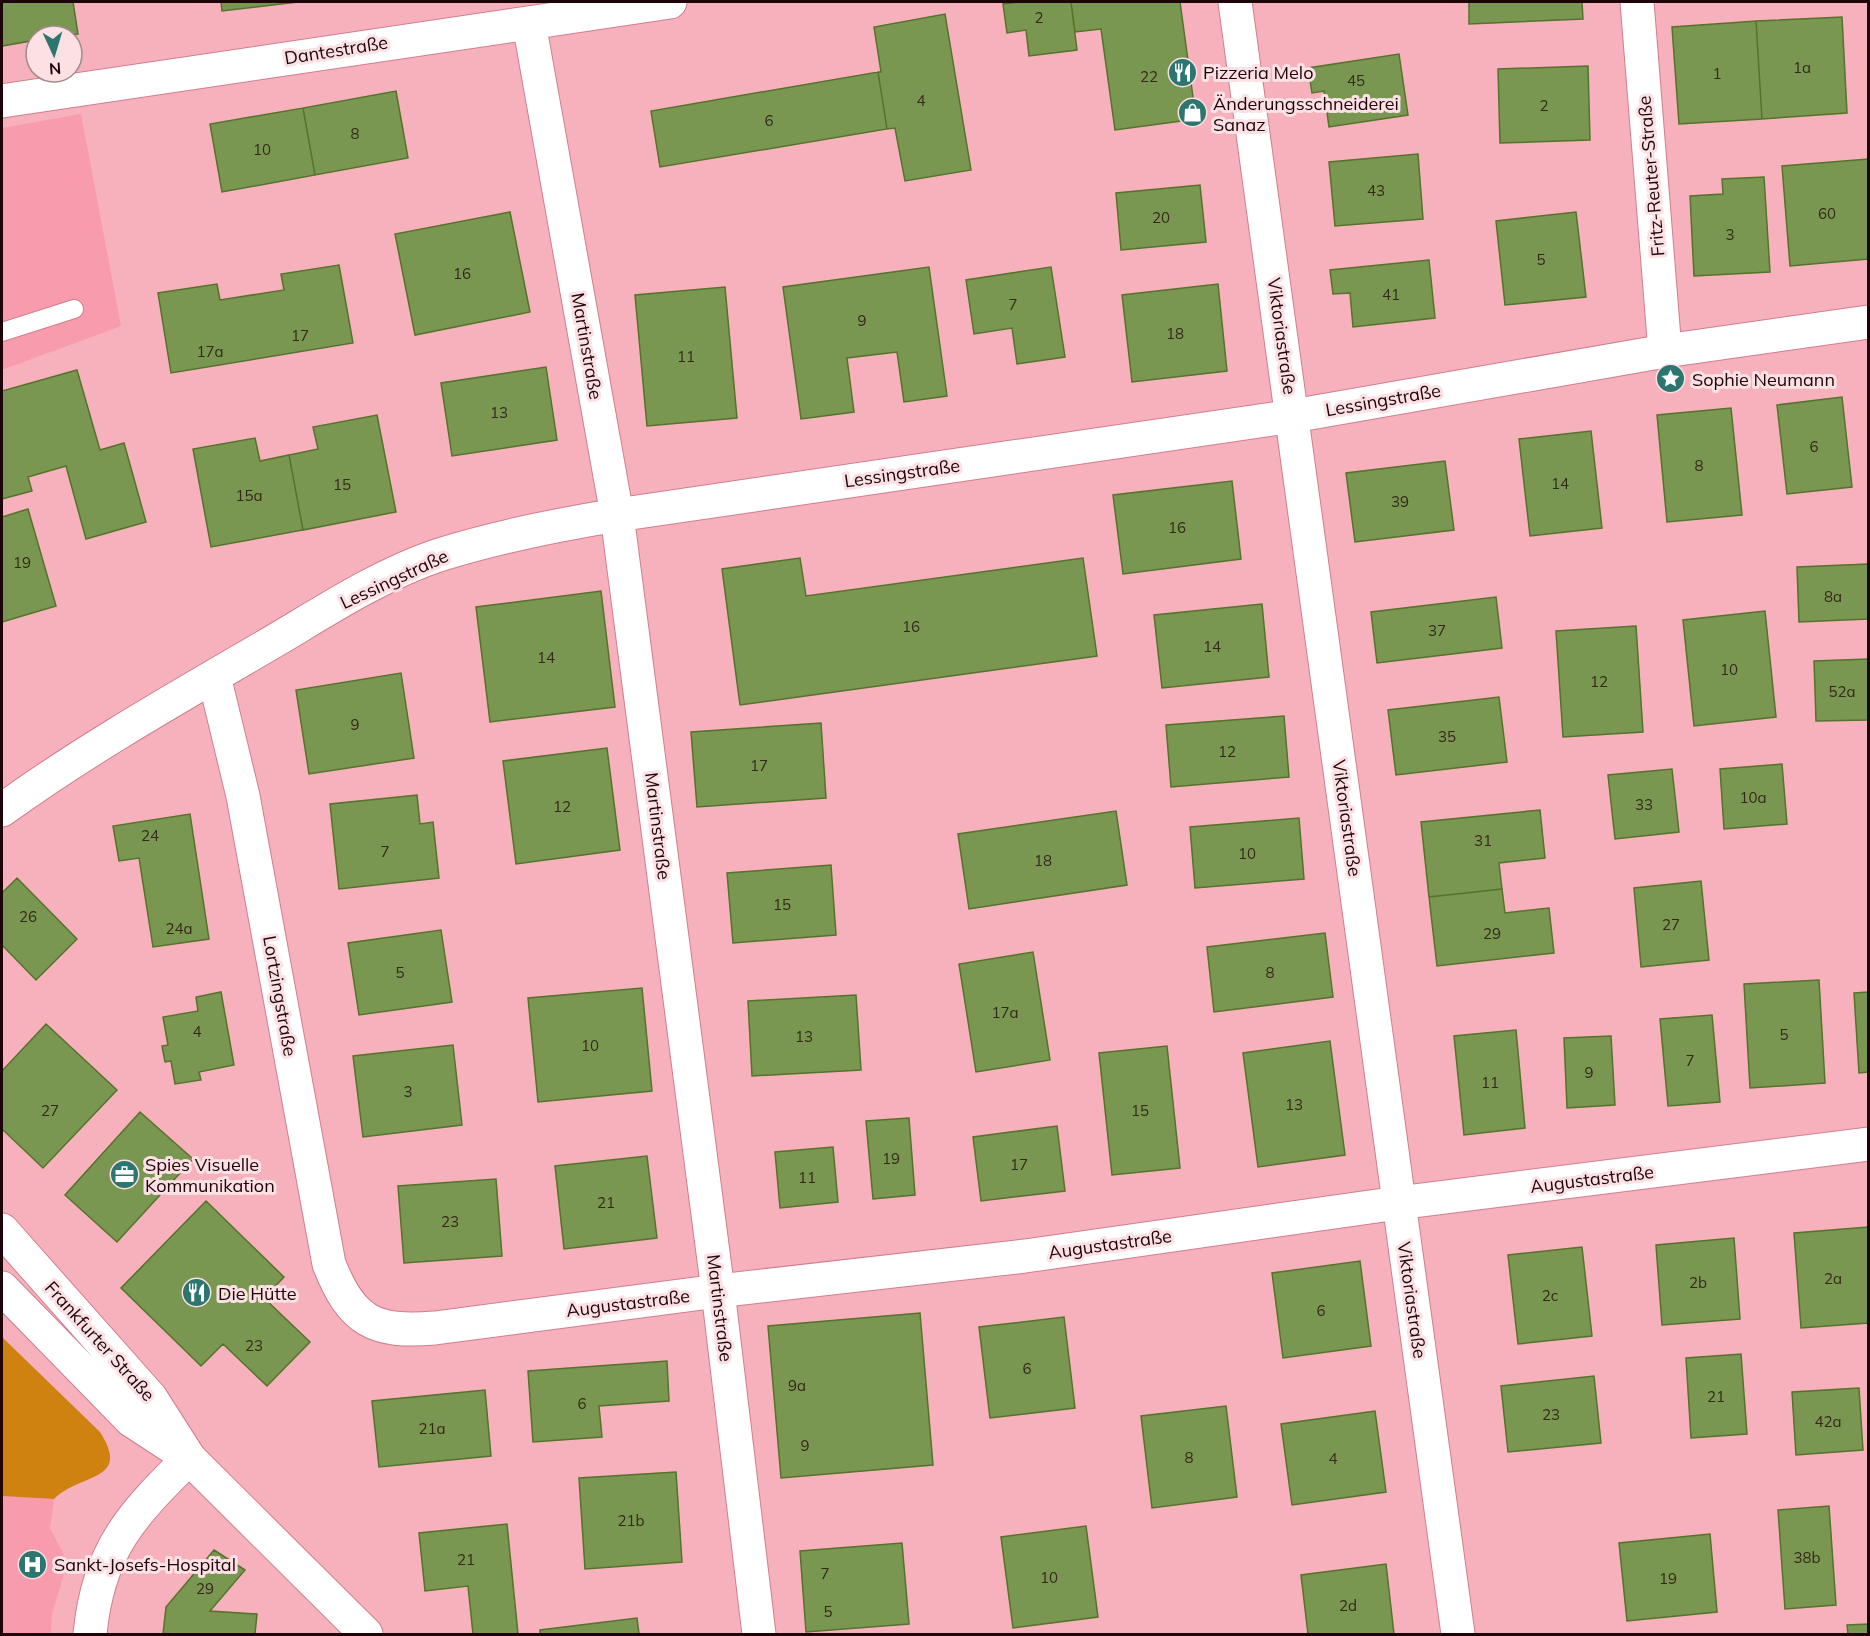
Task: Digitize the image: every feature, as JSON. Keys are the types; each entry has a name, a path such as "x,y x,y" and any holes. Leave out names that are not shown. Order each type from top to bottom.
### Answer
{"street":[{"name":"Dantestraße","path":"2,101 670,2"},
{"name":"Viktoriastraße","path":"1235,2 1458,1635"},
{"name":"Fritz-Reuter-Straße","path":"1637,2 1665,351"},
{"name":"Martinstraße","path":"529,22 618,515 718,1291 759,1635"},
{"name":"Lessingstraße","path":"2,810 99,745 336,605 385,579 434,557 549,526 1293,416 1665,351 1869,322"},
{"name":"Lortzingstraße","path":"214,676 243,796 329,1264 341,1293 355,1311"},
{"name":"Augustastraße","path":"355,1311 376,1324 402,1331 718,1291 1025,1256 1398,1203 1869,1144"},
{"name":"Frankfurter Straße","path":"2,1230 151,1398 189,1458"},
{"name":"Frankfurter Straße","path":"2,1288 131,1420 189,1458 366,1635"},
{"path":"90,1635 100,1579 111,1548 131,1519 189,1458"}],"lane":[{"path":"2,332 74,309"}],"shaded area":[{"path":"81,114 121,326 2,370 2,128"},
{"path":"2,1337 100,1432 108,1448 110,1460 106,1468 54,1499 2,1496"},
{"name":"Sankt-Josefs-Hospital","path":"2,1496 54,1499 50,1528 65,1557 65,1571 52,1614 51,1634 2,1634"}],"building":[{"path":"2,2 73,2 76,24 24,24 24,42 2,46"},
{"path":"221,2 298,2 222,11"},
{"path":"1071,2 1077,50 1029,56 1026,30 1007,33 1003,4"},
{"path":"1071,2 1180,2 1196,119 1115,130 1101,29 1075,32"},
{"path":"1469,2 1582,2 1583,19 1469,24"},
{"path":"945,14 971,170 905,181 895,128 887,129 874,27"},
{"path":"1842,17 1847,113 1762,119 1756,21"},
{"path":"1756,21 1762,119 1679,124 1672,27"},
{"path":"1399,54 1408,115 1329,127 1324,91 1312,93 1308,68"},
{"path":"1588,66 1590,140 1500,143 1498,69"},
{"path":"878,72 887,129 660,167 651,111"},
{"path":"396,91 408,158 315,175 303,108"},
{"path":"303,108 315,175 222,192 210,124"},
{"path":"1418,154 1423,219 1335,226 1329,162"},
{"path":"1868,159 1868,259 1790,266 1782,166"},
{"path":"1764,177 1770,272 1694,276 1690,196 1723,194 1722,179"},
{"path":"1200,185 1206,242 1121,250 1116,193"},
{"path":"510,212 530,312 415,335 395,234"},
{"path":"1576,212 1586,297 1505,305 1496,221"},
{"path":"1429,260 1435,318 1353,327 1350,293 1333,294 1330,270"},
{"path":"339,265 353,343 171,373 158,293 217,284 220,300 284,290 281,274"},
{"path":"929,267 947,396 904,402 897,352 847,358 854,412 801,419 783,287"},
{"path":"1051,267 1065,357 1017,364 1012,328 974,334 966,280"},
{"path":"1218,284 1227,371 1132,382 1122,295"},
{"path":"725,287 737,418 647,426 635,295"},
{"path":"546,367 557,440 452,456 441,383"},
{"path":"77,370 100,450 124,443 146,522 86,539 66,466 28,477 32,491 2,499 2,391"},
{"path":"1842,397 1852,487 1787,494 1777,405"},
{"path":"1731,408 1742,515 1667,522 1657,415"},
{"path":"377,415 396,512 303,530 289,455 318,449 313,427"},
{"path":"1591,431 1602,528 1530,536 1519,439"},
{"path":"255,438 260,461 289,455 303,530 211,547 193,449"},
{"path":"1445,461 1454,530 1355,542 1346,473"},
{"path":"1232,481 1241,559 1123,574 1113,495"},
{"path":"28,509 56,606 2,622 2,517"},
{"path":"800,558 806,596 1083,558 1097,656 740,705 722,569"},
{"path":"1868,564 1868,619 1799,622 1797,567"},
{"path":"601,591 615,707 490,722 476,607"},
{"path":"1496,597 1502,648 1377,663 1371,612"},
{"path":"1262,604 1269,677 1162,688 1154,615"},
{"path":"1765,611 1776,717 1694,726 1683,620"},
{"path":"1636,626 1643,732 1563,737 1556,631"},
{"path":"1868,659 1868,720 1816,721 1814,661"},
{"path":"401,673 414,758 309,774 296,690"},
{"path":"1499,697 1507,762 1396,775 1388,710"},
{"path":"1284,716 1289,777 1171,787 1166,725"},
{"path":"821,723 826,798 697,807 691,732"},
{"path":"607,748 620,850 516,864 503,761"},
{"path":"1782,764 1787,824 1724,829 1720,769"},
{"path":"1672,769 1679,832 1615,839 1608,775"},
{"path":"417,795 420,824 433,822 439,878 339,889 330,804"},
{"path":"1540,810 1545,858 1499,863 1502,889 1429,897 1421,822"},
{"path":"1116,811 1127,885 969,909 958,834"},
{"path":"190,814 209,939 153,947 139,858 119,861 113,826"},
{"path":"1299,818 1304,879 1195,888 1190,827"},
{"path":"831,865 836,935 733,943 727,873"},
{"path":"17,878 77,939 36,980 2,945 2,893"},
{"path":"1701,881 1709,960 1641,967 1634,888"},
{"path":"1502,889 1505,913 1549,908 1554,953 1437,966 1429,897"},
{"path":"441,930 452,1002 359,1015 348,943"},
{"path":"1325,933 1333,997 1214,1012 1207,947"},
{"path":"1033,952 1050,1060 976,1072 959,964"},
{"path":"1819,980 1825,1083 1750,1088 1744,984"},
{"path":"642,988 652,1091 538,1102 528,998"},
{"path":"221,992 234,1065 199,1072 201,1080 175,1084 171,1061 165,1062 162,1046 168,1045 163,1017 198,1011 196,997"},
{"path":"1868,992 1868,1072 1859,1073 1854,993"},
{"path":"856,995 861,1070 752,1076 748,1001"},
{"path":"1712,1015 1720,1102 1668,1106 1660,1019"},
{"path":"46,1024 117,1090 43,1168 2,1129 2,1071"},
{"path":"1516,1030 1525,1128 1464,1135 1454,1036"},
{"path":"1611,1036 1615,1105 1567,1108 1564,1038"},
{"path":"1330,1041 1345,1155 1258,1167 1243,1053"},
{"path":"453,1045 462,1125 363,1137 353,1056"},
{"path":"1167,1046 1180,1168 1112,1175 1099,1053"},
{"path":"140,1112 193,1159 117,1242 65,1195"},
{"path":"909,1118 915,1195 873,1199 866,1121"},
{"path":"1057,1126 1065,1191 981,1201 973,1137"},
{"path":"833,1147 838,1202 780,1208 775,1152"},
{"path":"647,1156 657,1238 564,1249 555,1166"},
{"path":"496,1179 502,1256 404,1263 398,1186"},
{"name":"Die Hütte","path":"206,1201 284,1277 264,1298 310,1342 267,1386 223,1344 201,1366 121,1288"},
{"path":"1868,1227 1868,1323 1801,1328 1794,1233"},
{"path":"1734,1238 1740,1319 1662,1325 1656,1245"},
{"path":"1582,1247 1592,1336 1518,1344 1508,1255"},
{"path":"1360,1261 1371,1346 1283,1358 1272,1273"},
{"path":"920,1313 933,1465 781,1478 768,1326"},
{"path":"1064,1317 1075,1408 990,1418 979,1327"},
{"path":"1741,1354 1747,1434 1691,1438 1686,1358"},
{"path":"667,1361 669,1401 599,1406 602,1437 533,1442 528,1371"},
{"path":"1594,1376 1601,1443 1508,1452 1501,1386"},
{"path":"1859,1388 1863,1450 1796,1455 1792,1392"},
{"path":"485,1390 491,1456 379,1467 372,1401"},
{"path":"1226,1406 1237,1497 1152,1508 1141,1416"},
{"path":"1375,1411 1386,1492 1292,1505 1281,1424"},
{"path":"676,1472 682,1562 585,1569 579,1478"},
{"path":"1829,1506 1836,1605 1785,1609 1778,1510"},
{"path":"507,1524 518,1634 473,1634 468,1586 425,1591 419,1533"},
{"path":"1086,1526 1098,1617 1013,1628 1001,1537"},
{"path":"1710,1534 1717,1612 1627,1621 1619,1543"},
{"path":"902,1543 909,1624 806,1632 800,1551"},
{"path":"214,1550 245,1570 210,1611 257,1614 255,1634 163,1634 166,1607"},
{"path":"1386,1564 1394,1634 1308,1634 1301,1575"},
{"path":"637,1618 639,1634 540,1634 540,1630"},
{"path":"1868,1624 1868,1634 1848,1634 1847,1625"}],"place":[{"name":"Pizzeria Melo","path":"1182,72"},
{"name":"Änderungsschneiderei Sanaz","path":"1192,113"},
{"name":"Sophie Neumann","path":"1671,379"},
{"name":"Spies Visuelle Kommunikation","path":"124,1174"},
{"name":"Die Hütte","path":"197,1293"},
{"name":"Sankt-Josefs-Hospital","path":"33,1564"}]}
